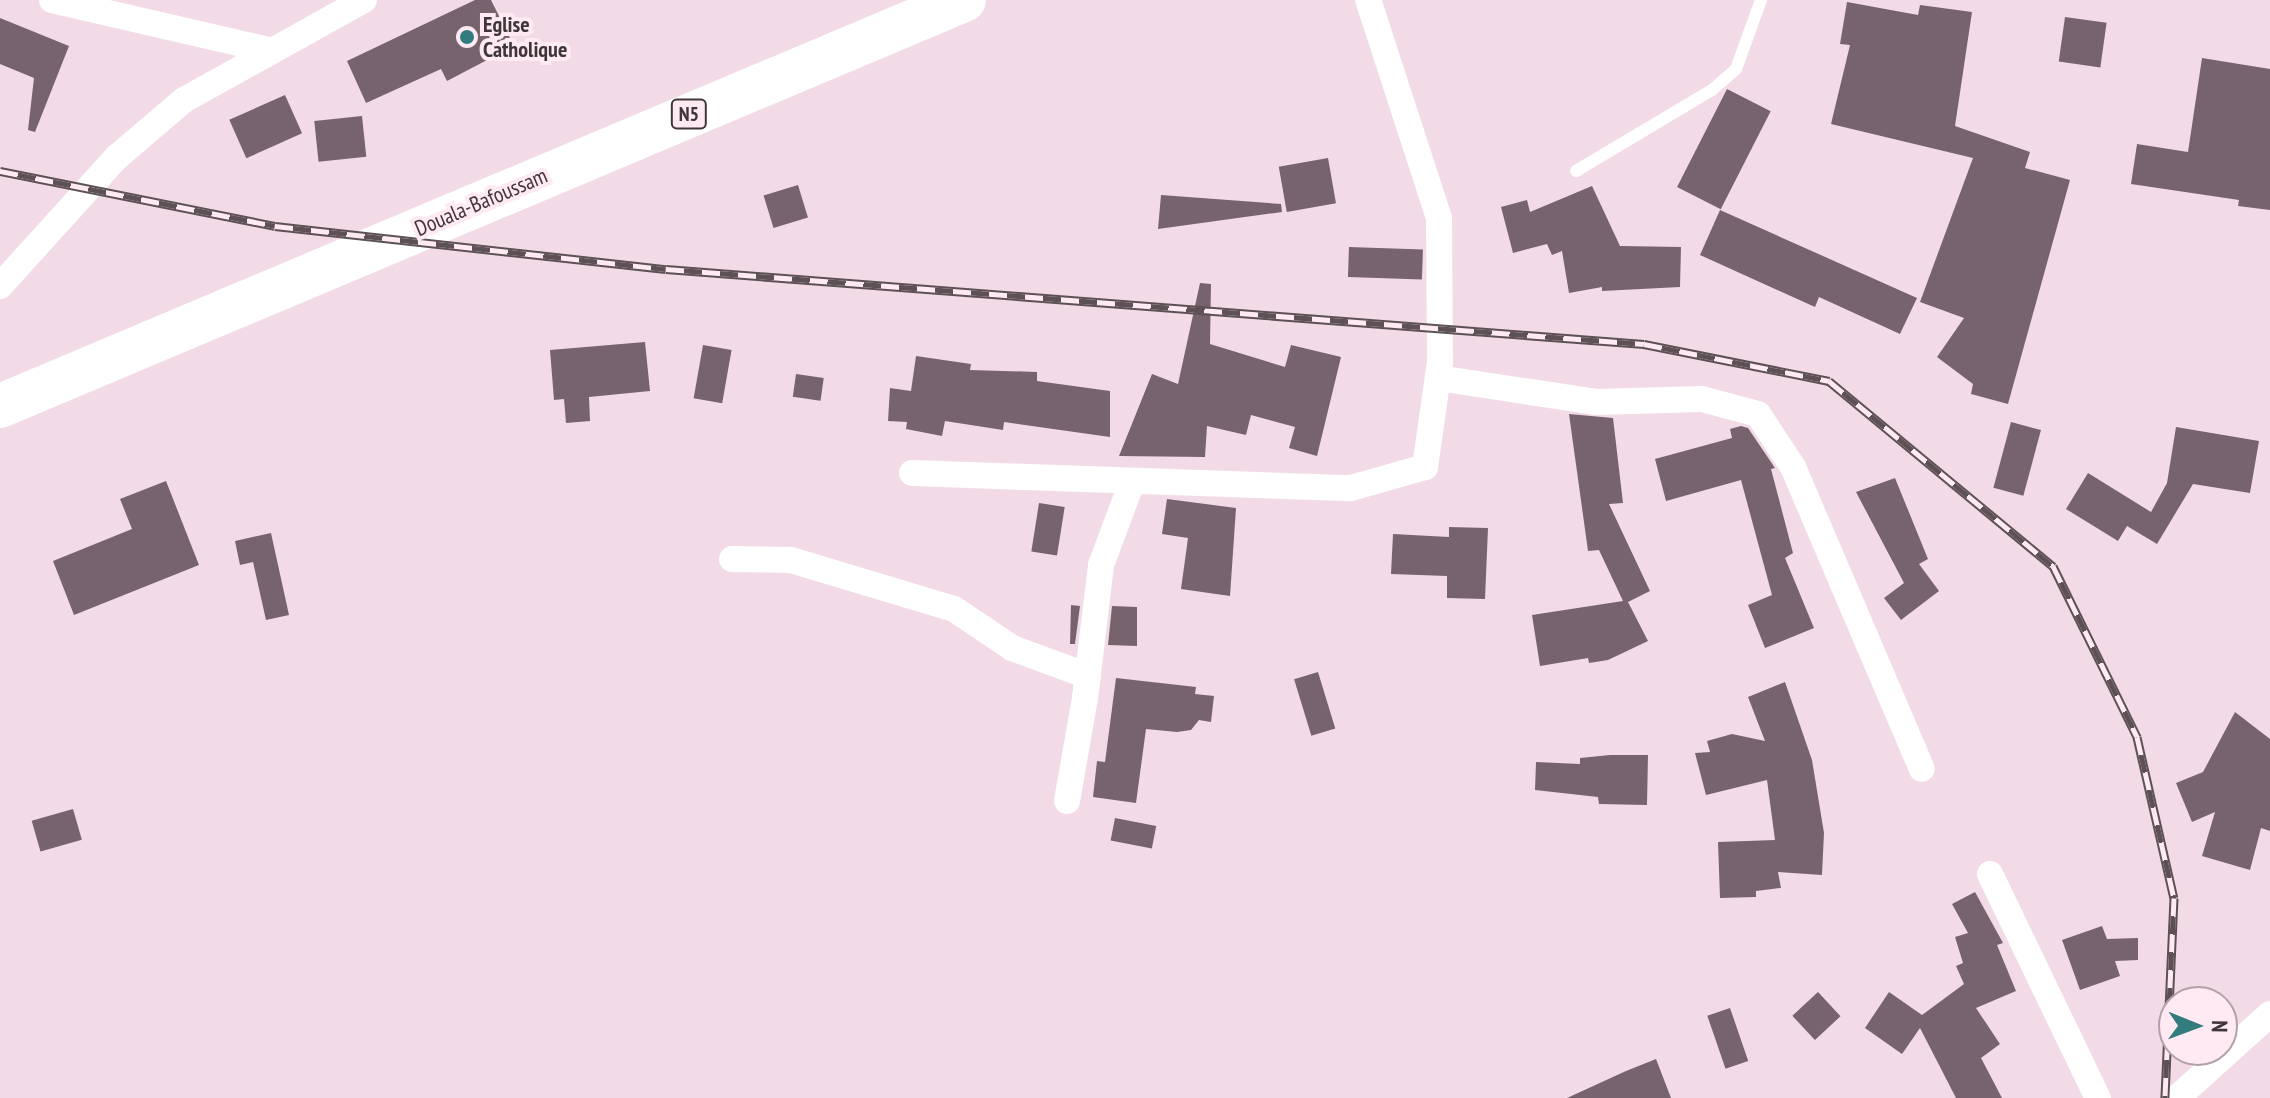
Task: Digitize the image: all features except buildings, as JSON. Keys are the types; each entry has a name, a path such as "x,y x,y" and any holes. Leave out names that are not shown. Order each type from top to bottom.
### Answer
{"highway":[{"name":"Douala-Bafoussam","path":"0,406 964,0"}],"street":[{"path":"52,0 269,50"},
{"path":"0,286 117,157 184,100 269,50 364,0"},
{"path":"912,473 1351,488 1425,467 1438,378 1439,218 1368,0"},
{"path":"1438,378 1597,402 1702,399 1758,414 1793,467 1922,769"},
{"path":"1067,801 1088,676 1101,565 1132,482"},
{"path":"732,559 791,560 954,609 1012,648 1088,676"},
{"path":"1990,874 2098,1098"},
{"path":"2177,1098 2270,1014"}],"lane":[{"path":"1576,171 1712,90 1736,69 1761,0"}],"railway":[{"path":"0,171 275,226 666,269 1644,344 1829,381 2053,566 2137,737 2174,898 2165,1098"}],"place":[{"name":"Eglise Catholique","path":"467,37"}]}
